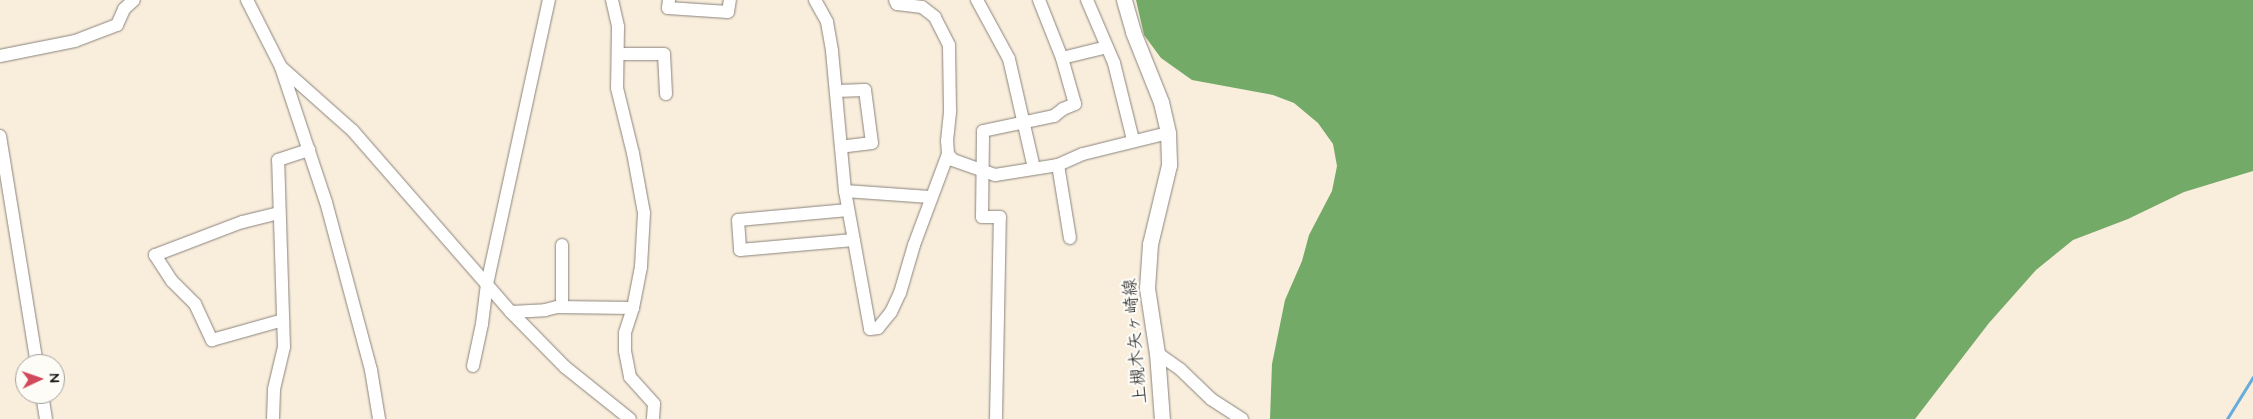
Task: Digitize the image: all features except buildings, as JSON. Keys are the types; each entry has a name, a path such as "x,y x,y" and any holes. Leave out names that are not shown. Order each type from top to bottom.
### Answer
{"main road":[{"name":"上槻木矢ヶ崎線","path":"1124,0 1133,32 1161,102 1168,133 1169,165 1150,244 1147,288 1157,353 1162,419"}],"street":[{"path":"0,56 75,41 117,25 123,5 134,0"},
{"path":"247,0 281,67 326,202 371,370 379,419"},
{"path":"473,366 482,324 487,284 549,0"},
{"path":"612,0 618,27 617,88 633,153 644,213 641,267 633,308 625,333 625,351 630,377 654,404 653,419"},
{"path":"670,0 668,8 728,12 730,0"},
{"path":"815,0 828,22 845,191 870,329 878,328 891,312 900,293 930,197 948,154 947,141 950,110 949,45 935,17 922,7 897,4 896,0"},
{"path":"977,0 1009,59 1034,168"},
{"path":"996,419 1000,217 982,217 981,170 983,131 1054,116 1063,109 1076,104 1062,58 1038,0"},
{"path":"1087,0 1107,47 1118,80 1133,140"},
{"path":"1062,58 1107,47"},
{"path":"618,54 664,54 666,94"},
{"path":"281,67 353,131 511,312 565,367 630,419"},
{"path":"836,91 865,90 872,143 841,147"},
{"path":"948,154 953,160 995,175 1058,165 1083,154 1133,140 1168,133"},
{"path":"0,136 35,354"},
{"path":"273,419 274,389 284,347 278,160 309,150"},
{"path":"1058,165 1070,238"},
{"path":"845,191 930,197"},
{"path":"848,210 738,220 740,250 854,240"},
{"path":"280,214 242,222 155,256 172,280 195,304 212,340 283,320"},
{"path":"562,245 562,307"},
{"path":"511,312 562,307 633,308"},
{"path":"1157,353 1181,370 1212,399 1242,419"},
{"path":"44,404 46,419"}],"green space":[{"path":"1136,0 2253,0 2253,171 2184,192 2128,219 2073,240 2036,270 1989,323 1915,419 1270,419 1272,364 1285,300 1302,261 1309,235 1332,191 1337,166 1333,144 1318,123 1294,103 1273,95 1192,80 1161,58 1144,35"}],"waterway":[{"path":"2227,419 2253,377"}]}
